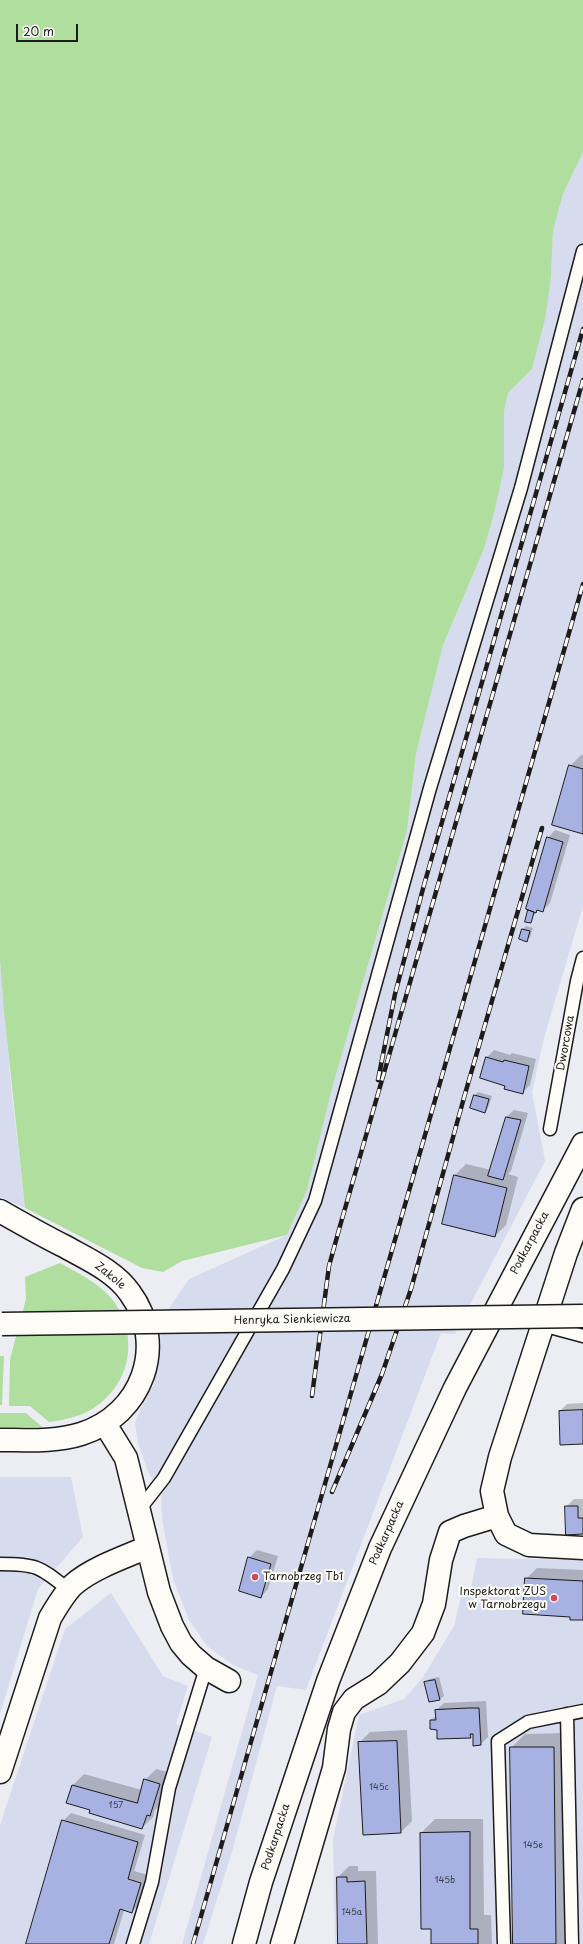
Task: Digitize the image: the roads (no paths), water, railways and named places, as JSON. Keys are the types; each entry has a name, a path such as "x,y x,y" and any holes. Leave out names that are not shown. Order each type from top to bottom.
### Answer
{"street":[{"name":"Podkarpacka","path":"244,1944 261,1882 328,1681 380,1548 455,1388 583,1144"},
{"name":"Zakole","path":"0,1211 97,1264 113,1276 130,1292 141,1311 148,1334 147,1359 139,1388 125,1408 106,1424 81,1435 52,1439 0,1440"},
{"path":"581,1216 542,1325 496,1470 492,1491 496,1516 506,1534 529,1545 583,1548"},
{"name":"Henryka Sienkiewicza","path":"1,1324 583,1316"},
{"path":"106,1424 126,1458 159,1592 172,1626 181,1643 191,1655 206,1668 229,1681"},
{"path":"282,1944 334,1768 339,1729 344,1712 354,1699 378,1684 400,1663 423,1634 434,1604 441,1560 450,1532 496,1516"},
{"path":"0,1772 50,1618 69,1590 84,1577 148,1547"}],"lane":[{"path":"139,1510 164,1478 283,1269 314,1201 430,788 521,488 583,250"},
{"name":"Dworcowa","path":"550,1129 577,981 583,958"},
{"path":"542,1325 583,1336"},
{"path":"0,1564 27,1564 40,1568 69,1590"},
{"path":"133,1944 152,1882 169,1788 206,1668"},
{"path":"504,1944 498,1741 528,1722 583,1711"},
{"path":"567,1714 572,1944"}],"railway":[{"path":"378,1080 395,994 424,885 583,329"},
{"path":"312,1396 329,1266 583,380"},
{"path":"193,1944 583,584"},
{"path":"332,1492 382,1374 411,1289 465,1094 542,828"}],"place":[{"name":"Tarnobrzeg Tb1","path":"255,1577"},
{"name":"Inspektorat ZUS w Tarnobrzegu","path":"554,1598"}]}
